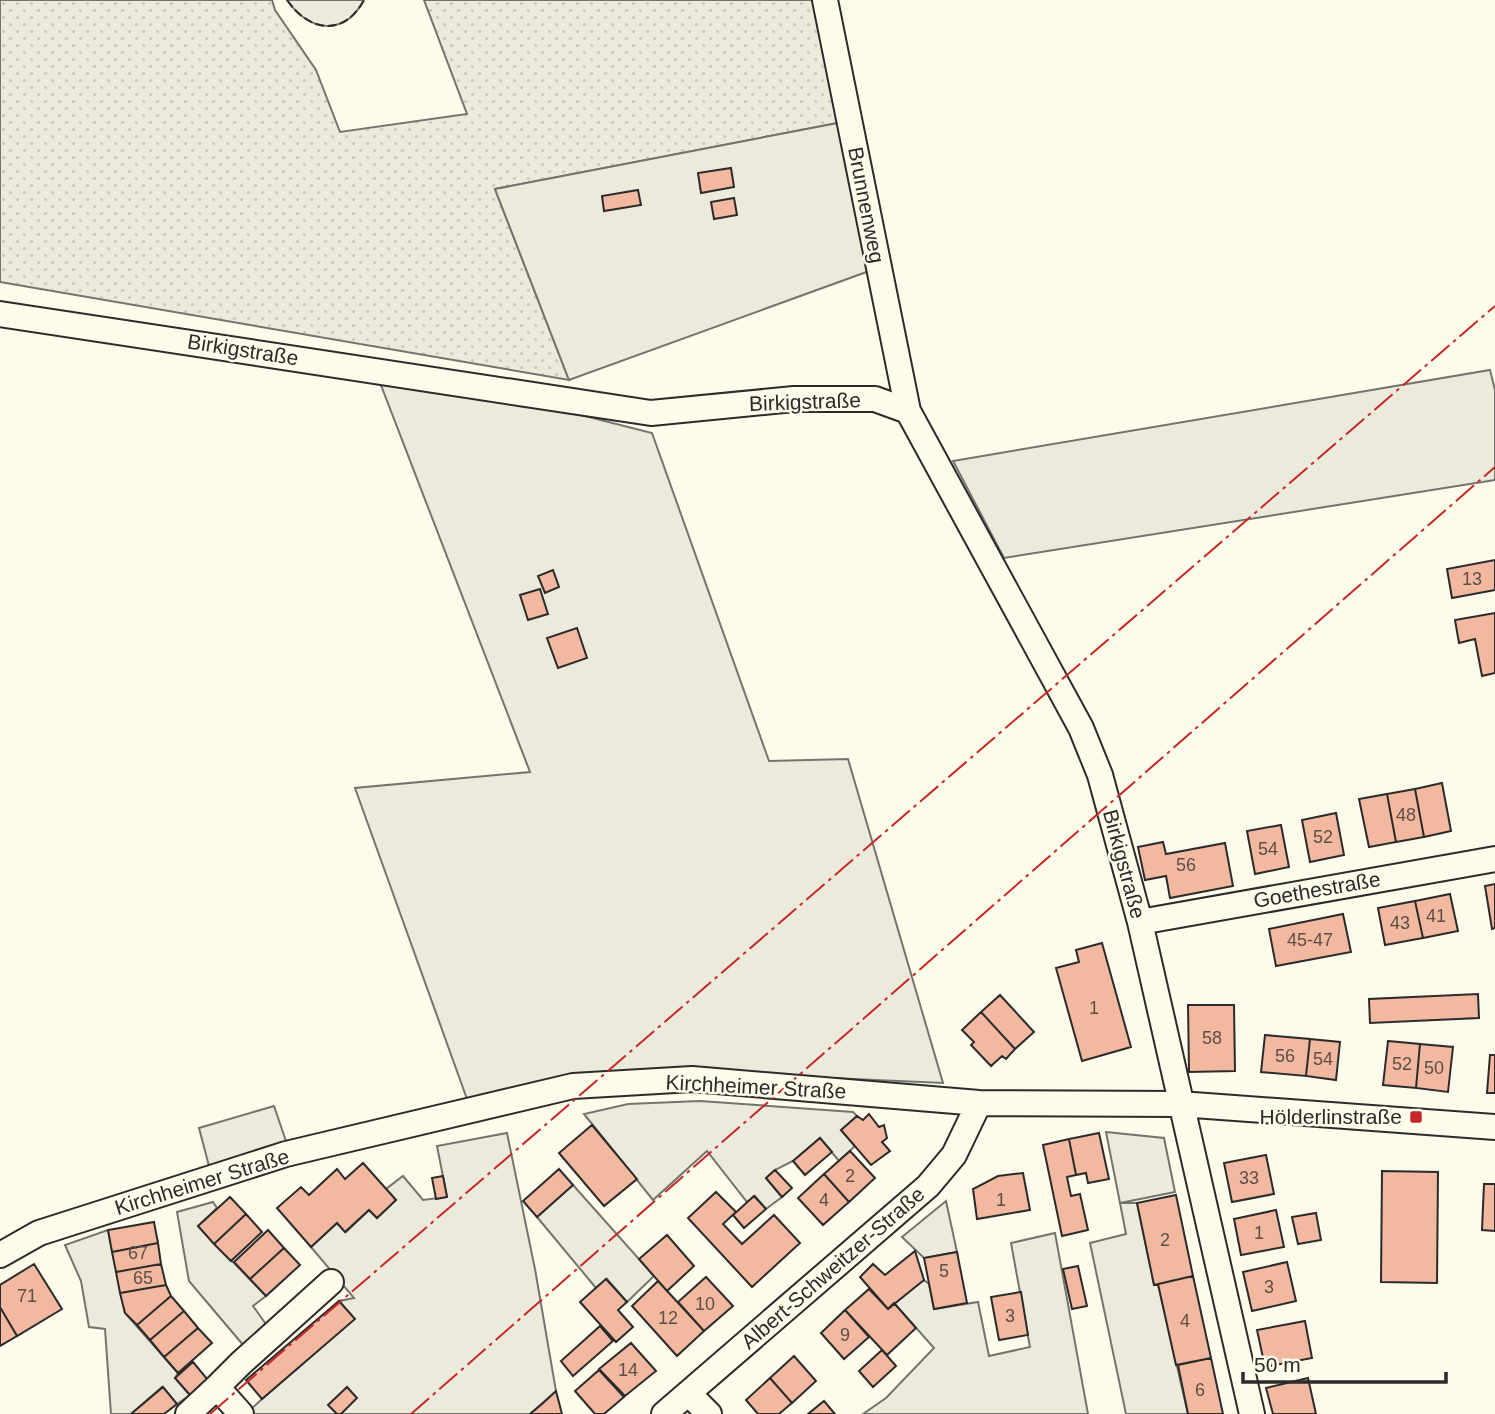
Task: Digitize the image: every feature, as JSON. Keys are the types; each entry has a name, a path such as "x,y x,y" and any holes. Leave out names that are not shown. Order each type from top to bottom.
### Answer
{"street":[{"name":"Brunnenweg","path":"825,0 908,411"},
{"name":"Birkigstraße","path":"0,314 651,413 794,398 875,399 908,411 1081,728 1100,775 1140,922 1252,1414"},
{"name":"Goethestraße","path":"1140,922 1495,859"},
{"name":"Kirchheimer Straße","path":"0,1255 39,1233 286,1154 573,1086 692,1079 979,1103 1180,1104 1495,1127"},
{"name":"Albert-Schweitzer-Straße","path":"664,1414 928,1185 954,1155 979,1103"},
{"path":"187,1414 331,1282"},
{"path":"217,1387 241,1414"},
{"path":"688,1394 709,1414"}],"shaded area":[{"path":"0,0 272,0 275,10 316,70 340,132 467,114 424,0 817,0 843,122 495,189 569,380 0,282"},
{"path":"287,0 364,0 347,20 326,26 306,19"},
{"path":"843,122 872,270 569,380 495,189"},
{"path":"1490,370 1495,390 1495,480 1004,558 953,461"},
{"path":"379,380 581,415 652,433 769,761 848,759 943,1083 763,1075 467,1099 355,788 530,772"},
{"path":"700,1101 853,1112 857,1116 841,1130 855,1146 839,1161 820,1138 793,1161 766,1178 782,1197 766,1209 755,1196 747,1202 707,1151 653,1200 584,1114 628,1104"},
{"path":"274,1106 287,1144 209,1166 199,1128"},
{"path":"1106,1132 1164,1138 1175,1192 1120,1203"},
{"path":"507,1133 535,1269 556,1391 530,1414 254,1414 250,1410 354,1319 339,1301 354,1298 311,1247 337,1223 346,1232 369,1210 377,1218 396,1200 386,1189 403,1176 423,1200 447,1197 437,1146"},
{"path":"573,1185 654,1276 627,1302 607,1279 596,1288 537,1217"},
{"path":"946,1201 957,1252 924,1258 902,1237"},
{"path":"213,1202 217,1208 198,1226 266,1296 253,1306 268,1327 244,1346 189,1281 177,1212"},
{"path":"1120,1203 1137,1203 1154,1284 1158,1284 1188,1414 1126,1414 1090,1243 1126,1234"},
{"path":"108,1230 125,1313 178,1373 175,1378 190,1395 177,1404 162,1387 131,1414 111,1414 105,1329 89,1327 81,1281 65,1245"},
{"path":"1055,1233 1088,1414 863,1414 886,1398 934,1348 894,1303 924,1280 929,1284 934,1309 978,1302 989,1356 1030,1347 1011,1243"}],"building":[{"path":"731,168 734,187 701,193 698,173"},
{"path":"638,190 641,205 604,211 602,196"},
{"path":"734,198 737,215 714,219 711,202"},
{"path":"1495,560 1495,590 1452,598 1447,569"},
{"path":"553,570 559,587 545,593 538,576"},
{"path":"540,589 548,614 528,620 520,595"},
{"path":"1495,613 1495,673 1482,676 1475,639 1459,643 1455,620"},
{"path":"577,628 587,658 558,668 547,638"},
{"path":"1442,783 1451,831 1424,837 1415,789"},
{"path":"1415,789 1424,837 1396,842 1387,794"},
{"path":"1387,794 1396,842 1369,847 1359,799"},
{"path":"1336,813 1344,855 1310,862 1302,820"},
{"path":"1281,825 1289,867 1255,874 1247,831"},
{"path":"1163,842 1166,854 1225,843 1233,886 1170,898 1166,876 1145,880 1138,847"},
{"path":"1495,884 1495,928 1492,929 1485,886"},
{"path":"1450,894 1458,931 1423,938 1415,901"},
{"path":"1415,901 1423,938 1385,945 1378,908"},
{"path":"1343,914 1351,952 1276,966 1269,929"},
{"path":"1102,943 1131,1047 1082,1061 1056,968 1079,962 1076,950"},
{"path":"1478,994 1479,1018 1370,1023 1369,999"},
{"path":"1000,995 1034,1032 1015,1049 981,1012"},
{"path":"1188,1005 1234,1005 1235,1071 1189,1072"},
{"path":"981,1012 1015,1049 1006,1059 1002,1056 991,1066 971,1045 974,1042 962,1030"},
{"path":"1265,1035 1310,1039 1306,1076 1261,1072"},
{"path":"1310,1039 1340,1042 1336,1080 1306,1076"},
{"path":"1388,1041 1420,1044 1416,1088 1383,1085"},
{"path":"1420,1044 1453,1047 1448,1092 1416,1088"},
{"path":"1490,1055 1495,1055 1495,1093 1487,1093"},
{"path":"869,1114 879,1127 884,1125 887,1138 882,1142 890,1151 871,1165 841,1130 857,1116 863,1120"},
{"path":"592,1125 637,1179 604,1206 559,1153"},
{"path":"1099,1133 1109,1179 1088,1183 1086,1173 1076,1175 1069,1139"},
{"path":"820,1138 832,1152 805,1175 793,1161"},
{"path":"1069,1139 1076,1175 1067,1177 1071,1196 1080,1194 1088,1230 1062,1236 1043,1145"},
{"path":"850,1151 875,1178 849,1202 824,1174"},
{"path":"1266,1155 1274,1194 1232,1202 1224,1163"},
{"path":"363,1163 396,1200 377,1218 369,1210 345,1232 337,1223 311,1247 277,1208 301,1187 309,1195 337,1169 345,1179"},
{"path":"559,1169 573,1185 537,1217 523,1201"},
{"path":"775,1170 792,1188 782,1197 766,1178"},
{"path":"1382,1171 1438,1172 1437,1283 1381,1282"},
{"path":"1023,1173 1030,1210 977,1219 973,1189 998,1176"},
{"path":"824,1174 849,1202 823,1225 798,1198"},
{"path":"443,1176 447,1197 436,1199 432,1178"},
{"path":"1484,1184 1495,1184 1495,1231 1482,1230"},
{"path":"716,1192 736,1212 723,1224 742,1244 774,1215 800,1243 752,1287 688,1218"},
{"path":"1176,1195 1193,1276 1154,1285 1137,1203"},
{"path":"754,1196 766,1209 744,1228 733,1215"},
{"path":"230,1197 246,1214 214,1244 198,1226"},
{"path":"1276,1210 1284,1247 1241,1255 1234,1219"},
{"path":"1316,1213 1321,1240 1298,1244 1292,1217"},
{"path":"246,1214 262,1232 231,1261 214,1244"},
{"path":"154,1222 158,1243 112,1252 108,1230"},
{"path":"268,1230 284,1248 250,1279 234,1262"},
{"path":"667,1235 694,1266 667,1291 639,1259"},
{"path":"158,1243 161,1264 116,1272 112,1252"},
{"path":"284,1248 300,1265 266,1296 250,1279"},
{"path":"915,1251 924,1280 888,1309 860,1277 873,1264 885,1275"},
{"path":"957,1252 967,1303 934,1309 924,1258"},
{"path":"1287,1262 1296,1301 1252,1311 1243,1272"},
{"path":"34,1264 62,1309 17,1336 0,1307 0,1285"},
{"path":"161,1264 166,1285 120,1293 116,1272"},
{"path":"1078,1266 1087,1306 1072,1309 1063,1269"},
{"path":"1193,1276 1211,1358 1176,1365 1158,1284"},
{"path":"706,1277 733,1306 704,1331 678,1302"},
{"path":"606,1279 627,1302 618,1310 633,1327 616,1342 580,1302"},
{"path":"658,1281 704,1331 677,1356 632,1306"},
{"path":"166,1285 171,1296 137,1325 125,1313 120,1293"},
{"path":"869,1289 888,1309 894,1303 916,1328 887,1355 845,1310"},
{"path":"1021,1292 1028,1335 999,1340 991,1297"},
{"path":"171,1296 184,1311 150,1340 137,1325"},
{"path":"339,1301 355,1319 262,1399 246,1380"},
{"path":"0,1307 17,1336 0,1346"},
{"path":"845,1310 869,1337 844,1359 821,1333"},
{"path":"184,1311 198,1328 164,1357 150,1340"},
{"path":"1305,1321 1312,1358 1265,1367 1257,1330"},
{"path":"600,1326 613,1341 573,1376 561,1361"},
{"path":"198,1328 212,1343 178,1373 164,1357"},
{"path":"631,1343 656,1371 625,1396 599,1369"},
{"path":"882,1350 896,1366 873,1387 859,1371"},
{"path":"794,1356 816,1381 792,1403 770,1378"},
{"path":"1211,1358 1223,1414 1188,1414 1178,1365"},
{"path":"193,1362 208,1380 190,1395 175,1378"},
{"path":"599,1370 624,1397 604,1414 595,1414 575,1391"},
{"path":"770,1378 792,1403 779,1414 758,1414 746,1400"},
{"path":"1308,1378 1316,1414 1273,1414 1266,1388"},
{"path":"163,1387 177,1404 164,1414 131,1414"},
{"path":"347,1387 357,1398 341,1414 337,1414 328,1405"},
{"path":"556,1391 562,1414 530,1414 542,1404"},
{"path":"824,1401 835,1414 808,1414"}],"fence":[{"path":"287,0 306,19 326,26 347,20 364,0"}],"power":[{"path":"210,1414 1495,306"},
{"path":"411,1414 1495,467"}],"place":[{"name":"Hölderlinstraße","path":"1416,1117"}]}
